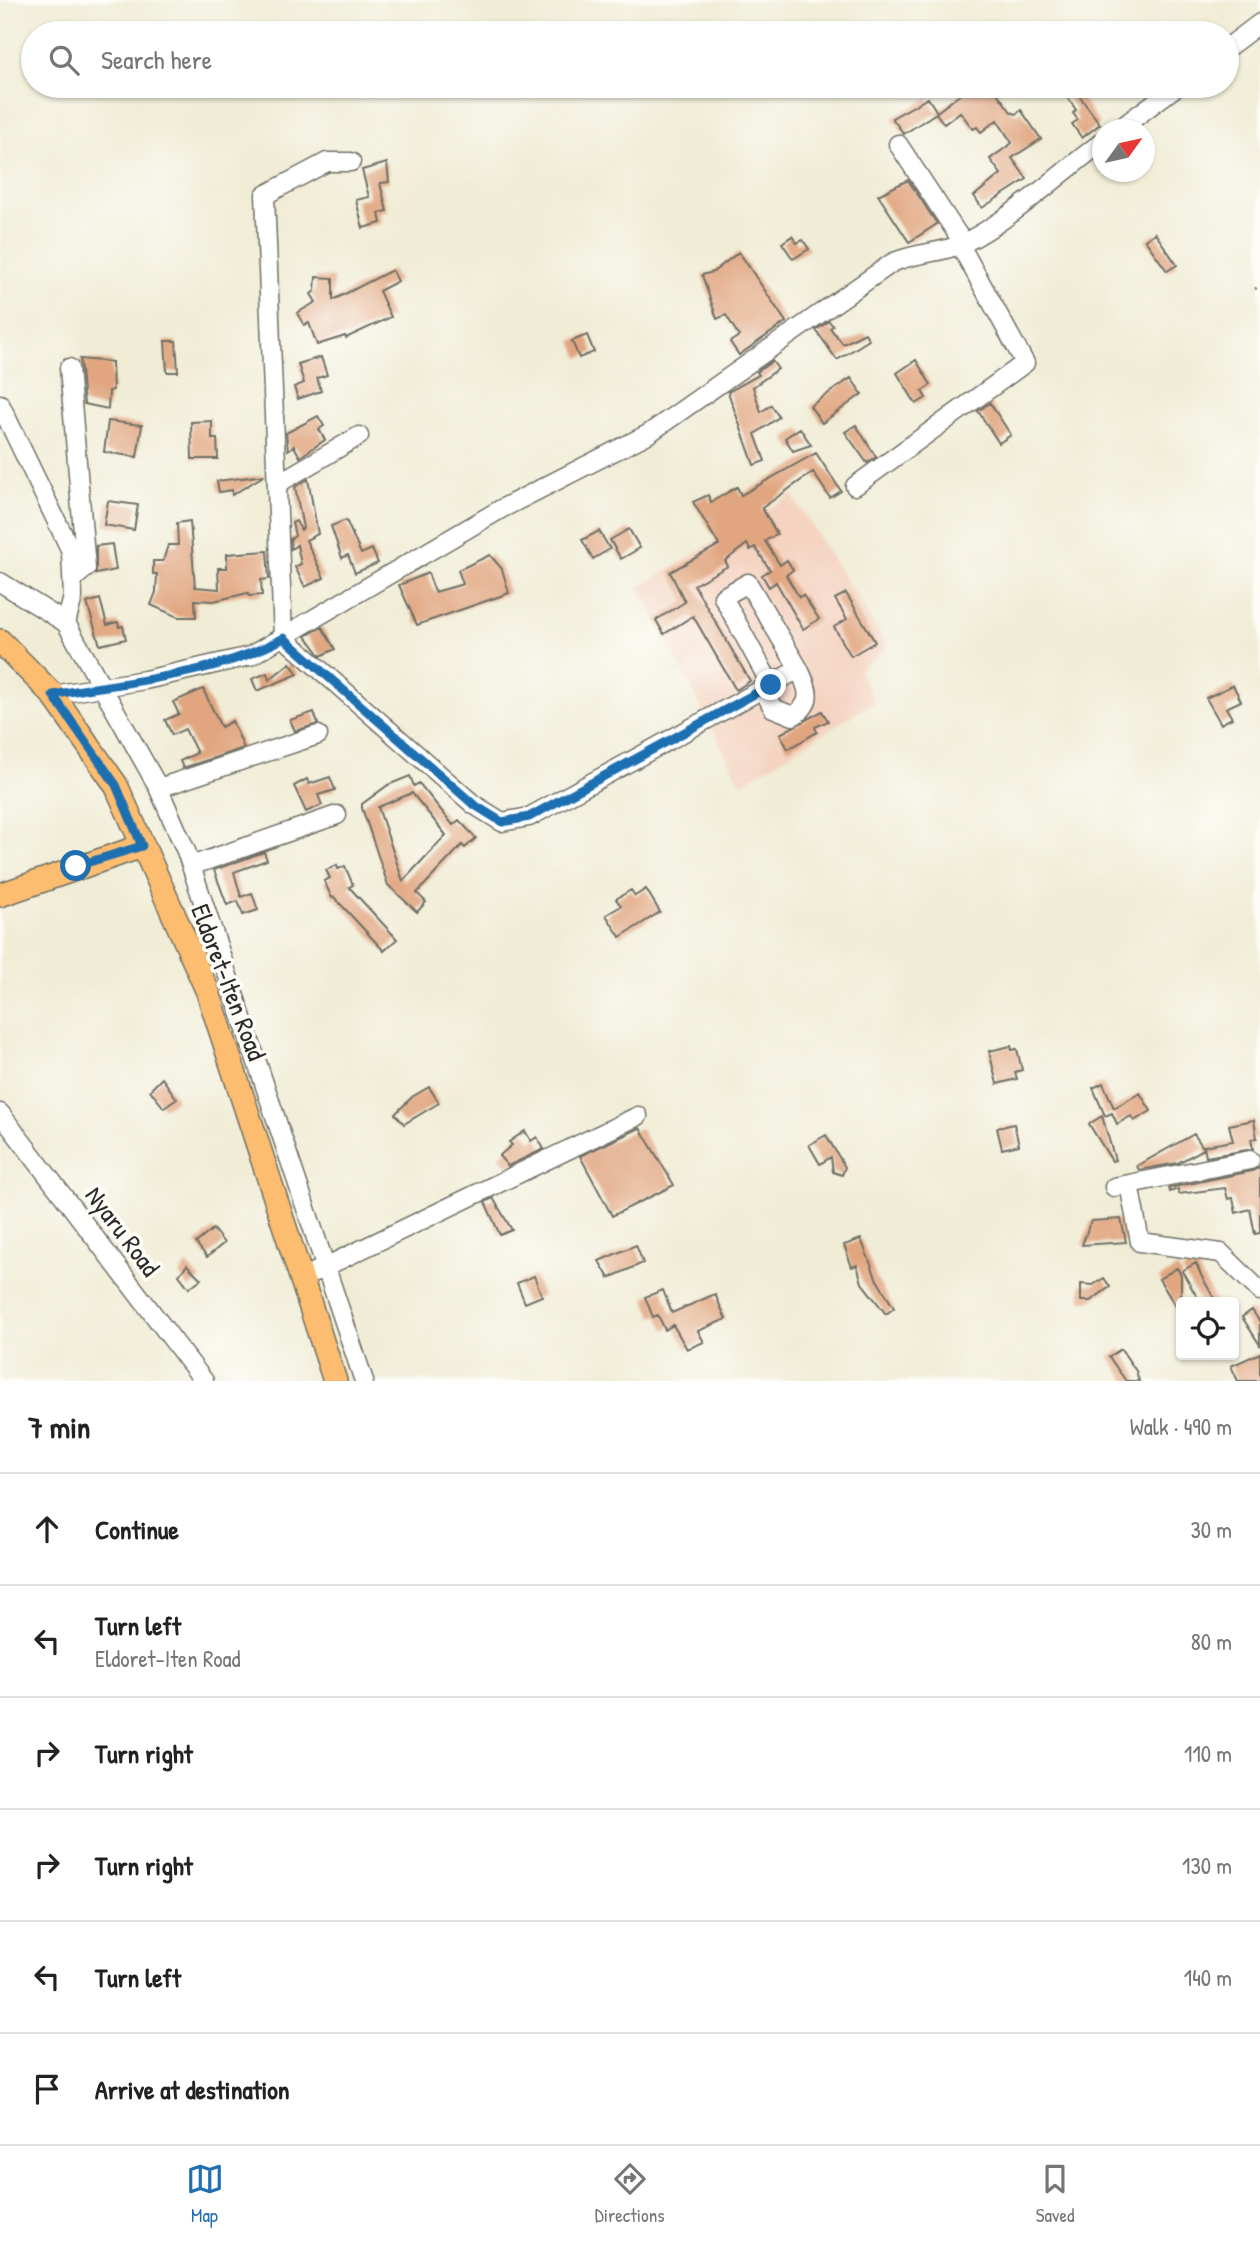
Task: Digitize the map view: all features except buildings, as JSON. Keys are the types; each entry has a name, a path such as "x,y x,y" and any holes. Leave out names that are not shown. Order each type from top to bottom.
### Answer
{"main road":[{"name":"Eldoret-Iten Road","path":"0,640 53,695 116,785 208,992 335,1381"},
{"path":"0,895 142,846"}],"street":[{"path":"1239,39 1260,23"},
{"path":"1133,119 1161,98"},
{"path":"855,486 1025,363 960,245 960,238 898,144"},
{"path":"53,695 216,666 250,656 501,509 648,434 892,264 917,253 960,245 983,232 1092,150"},
{"path":"351,162 327,162 265,195 284,638 473,804 502,822 529,817 799,669"},
{"path":"69,368 86,568 74,578"},
{"path":"0,404 71,551 74,578 66,623"},
{"path":"277,484 359,436"},
{"path":"0,582 66,623 159,788 191,866 364,1381"},
{"path":"748,583 799,669 809,689 809,701 804,709 793,716 773,708 767,687 723,597 748,583"},
{"path":"159,788 318,735"},
{"path":"191,866 337,815"},
{"name":"Nyaru Road","path":"0,1112 204,1381"},
{"path":"300,1279 638,1116"},
{"path":"1250,1160 1121,1186 1140,1242 1221,1253 1260,1291"}],"path":[{"path":"1255,289 1260,285"}],"shaded area":[{"path":"792,495 888,647 859,670 874,702 741,784 639,587"}],"route":[{"path":"76,866 142,846 116,785 53,695 145,681 216,666 250,656 284,638 473,804 502,822 529,817 771,685"}]}
